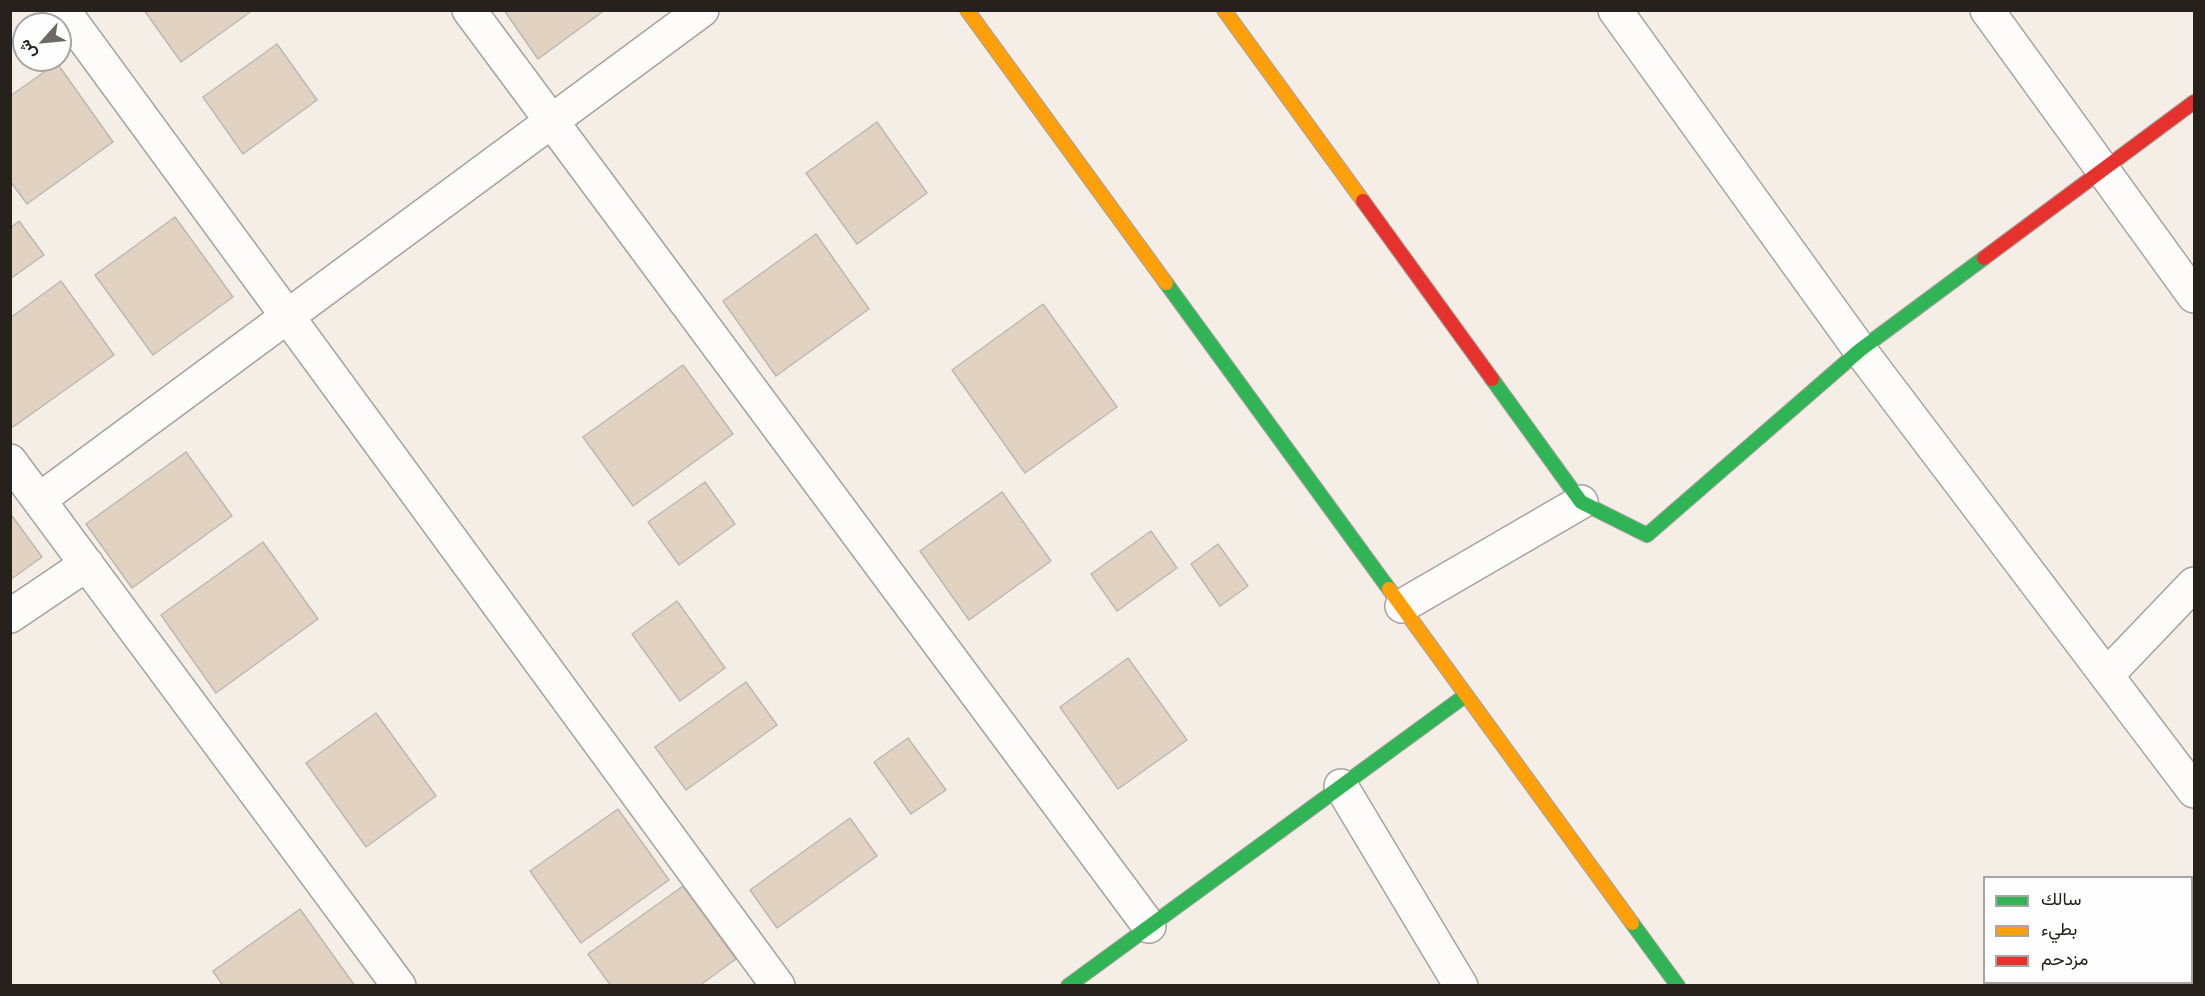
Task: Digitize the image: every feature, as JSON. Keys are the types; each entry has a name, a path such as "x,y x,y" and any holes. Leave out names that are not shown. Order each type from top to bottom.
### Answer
{"street":[{"path":"63,10 778,986"},
{"path":"469,10 1149,926"},
{"path":"39,500 702,10"},
{"path":"967,10 1678,986"},
{"path":"1615,10 1860,350 2194,791"},
{"path":"1987,10 2194,296"},
{"path":"1224,11 1581,502 1647,535 1860,350 2194,102"},
{"path":"10,461 399,986"},
{"path":"1402,606 1581,502"},
{"path":"10,616 87,564"},
{"path":"2107,675 2194,584"},
{"path":"1068,986 1466,694"},
{"path":"1341,786 1461,986"}],"building":[{"path":"144,10 253,10 181,62"},
{"path":"504,10 605,10 538,59"},
{"path":"277,44 317,100 243,154 203,97"},
{"path":"44,72 63,72 113,142 27,204 10,181 10,96"},
{"path":"877,122 927,193 857,244 806,173"},
{"path":"175,217 233,297 153,355 95,275"},
{"path":"19,221 44,255 10,279 10,228"},
{"path":"816,234 869,309 776,376 723,301"},
{"path":"61,281 114,355 13,427 10,423 10,318"},
{"path":"1043,304 1117,407 1025,473 952,370"},
{"path":"683,365 733,434 633,506 583,437"},
{"path":"186,452 232,516 132,588 86,524"},
{"path":"705,482 735,524 679,565 648,522"},
{"path":"1002,492 1051,561 969,620 920,551"},
{"path":"10,513 42,557 10,580"},
{"path":"1151,531 1177,568 1117,611 1091,574"},
{"path":"263,542 318,619 216,693 161,615"},
{"path":"1218,544 1248,586 1220,606 1191,564"},
{"path":"677,601 725,668 680,701 632,634"},
{"path":"1128,658 1187,740 1118,789 1060,707"},
{"path":"746,682 777,725 686,790 655,747"},
{"path":"376,713 436,796 366,847 306,763"},
{"path":"908,738 946,790 911,814 874,762"},
{"path":"618,809 669,880 581,943 530,871"},
{"path":"850,818 877,856 777,928 750,890"},
{"path":"683,886 736,959 699,986 611,986 588,954"},
{"path":"300,909 355,986 223,986 213,971"}],"traffic: fast":[{"path":"1492,379 1581,502 1647,535 1860,350 1984,258"},
{"path":"1166,283 1389,589"},
{"path":"1068,986 1466,695"},
{"path":"1632,923 1678,986"}],"traffic: slow":[{"path":"967,10 1166,283"},
{"path":"1224,10 1363,201"},
{"path":"1389,589 1632,923"}],"traffic: jam":[{"path":"1984,258 2194,102"},
{"path":"1363,201 1492,379"}]}
